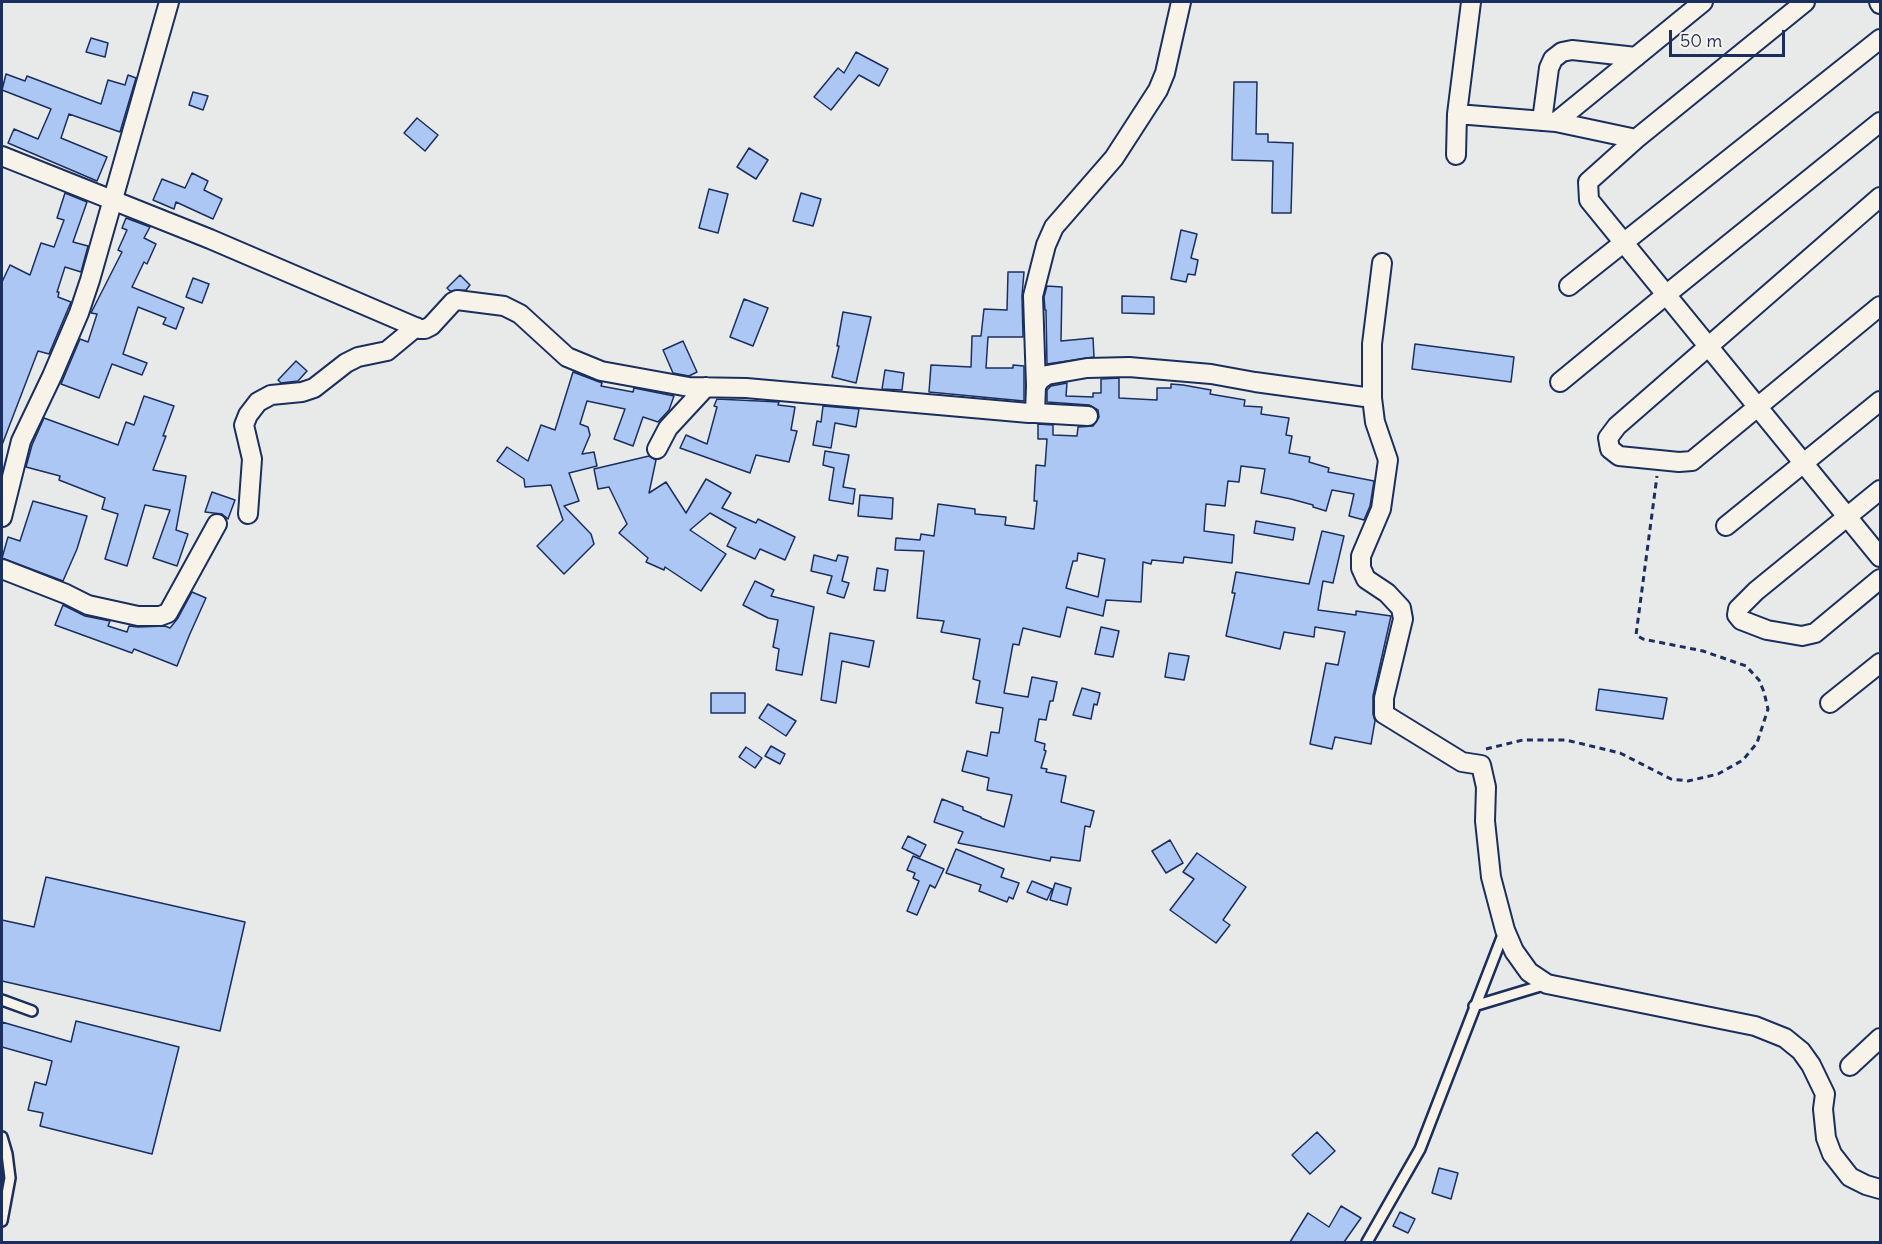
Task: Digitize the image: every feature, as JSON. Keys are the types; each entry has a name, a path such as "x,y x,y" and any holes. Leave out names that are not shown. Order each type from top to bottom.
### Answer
{"street":[{"path":"2,517 9,454 21,441 79,313 169,2"},
{"path":"1035,413 1033,296 1046,245 1054,227 1114,158 1158,90 1166,73 1180,2"},
{"path":"1456,155 1457,114 1471,2"},
{"path":"1549,121 1636,57 1703,2"},
{"path":"1805,2 1636,139 1588,182 1589,200 1881,557"},
{"path":"1569,286 1881,39"},
{"path":"1549,121 1549,68 1553,59 1562,52 1572,50 1636,57"},
{"path":"1457,114 1549,121 1636,139"},
{"path":"1560,382 1881,122"},
{"path":"2,156 416,327 425,329 431,326 453,302 458,300 493,304 520,314 567,357 601,371 689,387 746,388 1088,416"},
{"path":"1881,197 1617,426 1608,438 1610,449 1618,456 1679,462 1692,461 1881,306"},
{"path":"1382,263 1372,344 1372,398 1375,422 1388,460 1381,509 1361,556 1361,568 1365,579 1387,592 1401,608 1403,619 1384,698 1384,714 1462,762 1481,765 1486,787 1485,821 1491,877 1505,930 1514,951 1529,972 1547,984 1755,1026 1785,1038 1801,1051 1811,1065 1825,1094 1823,1109 1826,1138 1836,1160 1850,1177 1881,1189"},
{"path":"248,514 252,459 244,425 258,402 274,394 302,392 314,388 346,363 358,357 387,351 416,327"},
{"path":"1036,386 1047,375 1087,368 1129,367 1211,374 1372,398"},
{"path":"657,449 668,428 706,387"},
{"path":"1726,526 1881,401"},
{"path":"1881,490 1756,591 1738,609 1737,615 1741,620 1767,630 1802,636 1815,633 1881,579"},
{"path":"2,569 88,605 138,616 160,616 168,613 217,524"},
{"path":"1830,703 1881,663"},
{"path":"1850,1066 1881,1038"}],"lane":[{"path":"1368,1242 1420,1149 1505,930"},
{"path":"1474,1006 1547,984"},
{"path":"2,1000 32,1011"},
{"path":"2,1137 10,1178 2,1221"}],"path":[{"path":"1462,762 1482,750 1523,740 1566,740 1620,753 1671,779 1688,782 1718,774 1743,760 1757,743 1767,709 1759,680 1746,666 1703,651 1643,639 1636,635 1658,471"}],"building":[{"path":"91,38 108,43 105,57 86,52"},
{"path":"856,52 888,69 879,86 859,75 831,110 814,97 838,68 844,73"},
{"path":"6,74 25,81 27,76 101,104 108,80 125,85 128,75 136,78 120,132 69,114 61,138 107,157 97,181 8,143 14,129 38,139 51,109 2,90"},
{"path":"1234,82 1257,82 1256,134 1268,134 1268,142 1293,143 1291,213 1272,213 1273,161 1232,160"},
{"path":"193,92 208,96 203,110 189,105"},
{"path":"417,118 438,135 425,151 404,133"},
{"path":"749,148 768,160 756,179 737,167"},
{"path":"192,173 208,181 204,190 222,199 213,219 176,202 174,209 153,200 162,179 185,188"},
{"path":"709,189 728,194 718,233 699,228"},
{"path":"65,193 87,202 73,242 88,246 81,272 65,267 57,292 59,292 58,297 71,302 49,354 38,351 2,445 2,282 10,265 30,275 41,243 54,247 64,220 57,218"},
{"path":"801,193 821,199 813,226 793,221"},
{"path":"126,218 150,227 144,238 156,244 147,264 144,262 132,287 184,308 176,329 163,324 166,318 138,307 123,354 147,363 142,375 112,364 99,398 61,384 80,339 88,342 97,314 91,313 122,252 118,250 127,230 122,228"},
{"path":"1181,230 1197,234 1191,258 1198,260 1195,275 1188,274 1186,282 1171,279"},
{"path":"1008,272 1024,272 1023,337 988,337 986,368 1024,366 1024,401 929,392 931,365 971,367 972,336 981,336 984,309 1007,310"},
{"path":"460,275 470,285 466,290 450,291 447,288"},
{"path":"193,278 209,284 202,303 186,297"},
{"path":"1047,286 1062,287 1061,341 1093,338 1094,357 1047,364 1044,297"},
{"path":"1122,296 1154,297 1154,314 1122,313"},
{"path":"744,299 768,308 753,346 730,337"},
{"path":"843,312 871,317 856,383 832,377"},
{"path":"683,341 697,372 689,376 673,373 663,350"},
{"path":"1415,344 1514,357 1511,382 1412,369"},
{"path":"296,361 307,371 298,381 281,383 278,380"},
{"path":"885,370 904,373 902,390 882,389"},
{"path":"573,372 602,383 601,386 633,392 634,388 674,396 669,410 658,422 643,417 633,446 614,439 625,409 587,401 580,424 588,427 590,435 582,454 594,452 597,466 569,473 579,501 564,506 591,534 594,544 564,574 537,546 563,520 551,485 525,487 524,479 497,461 507,447 528,461 541,425 555,430"},
{"path":"1119,378 1119,398 1157,400 1157,388 1171,388 1171,384 1183,385 1211,390 1210,394 1245,400 1244,406 1262,407 1261,414 1289,418 1286,435 1292,436 1289,453 1310,457 1309,462 1329,468 1328,472 1374,481 1370,506 1364,520 1349,516 1354,494 1332,490 1326,511 1313,507 1313,505 1261,493 1265,469 1241,466 1239,482 1228,481 1225,506 1206,504 1204,531 1234,535 1232,563 1184,557 1183,563 1152,560 1151,564 1143,562 1141,602 1106,600 1103,616 1067,607 1060,637 1023,628 1019,645 1013,644 1004,693 1028,697 1032,677 1057,682 1046,720 1039,719 1035,741 1045,744 1044,750 1046,751 1041,768 1047,769 1046,772 1066,776 1061,802 1094,811 1090,827 1085,826 1080,861 1051,857 1050,861 958,843 963,832 934,822 942,799 1004,827 1012,795 987,790 989,778 962,771 967,751 987,756 991,732 999,733 1003,708 976,703 980,681 973,679 980,639 941,632 944,621 917,618 924,551 895,550 896,538 920,540 921,534 934,536 938,504 975,509 975,514 1006,517 1005,525 1034,529 1037,501 1034,501 1036,465 1045,466 1047,439 1038,439 1038,424 1053,425 1053,435 1077,436 1078,427 1093,426 1099,417 1098,410 1089,405 1047,402 1047,390 1051,386 1067,383 1066,396 1093,397 1093,393 1101,393 1101,379","holes":["1078,553 1105,559 1098,597 1066,588 1073,561 1077,561"]},
{"path":"144,396 174,406 153,470 186,476 176,530 188,534 177,566 153,558 170,510 145,505 127,566 105,559 118,514 102,509 105,498 59,480 60,476 26,467 32,445 44,418 118,445 126,422 134,425"},
{"path":"717,399 779,402 778,405 795,407 791,430 797,431 789,462 756,455 750,473 680,448 686,435 707,444"},
{"path":"823,406 859,409 856,427 835,423 831,448 813,445 817,421 821,422"},
{"path":"825,451 849,455 843,487 855,489 853,504 829,500 834,468 823,465"},
{"path":"649,456 656,460 649,493 666,482 686,513 706,479 731,493 722,508 756,523 758,519 795,537 785,560 760,549 755,559 727,546 736,528 710,513 690,530 726,554 701,591 665,567 664,570 646,562 648,558 619,533 627,524 609,487 598,489 594,469"},
{"path":"212,492 235,500 228,519 222,514 205,512"},
{"path":"860,495 893,498 892,519 858,516"},
{"path":"33,501 87,516 77,549 63,581 2,558 8,537 20,541"},
{"path":"1256,521 1295,528 1293,540 1254,533"},
{"path":"1322,531 1344,536 1333,583 1323,581 1318,610 1356,615 1356,611 1391,616 1373,696 1375,721 1371,744 1335,737 1332,749 1310,744 1326,663 1338,665 1345,632 1315,627 1314,637 1284,632 1280,649 1226,636 1235,593 1232,593 1236,572 1309,584"},
{"path":"814,555 836,561 838,555 848,557 842,581 849,583 844,598 827,593 832,576 811,571"},
{"path":"877,568 888,570 885,591 874,590"},
{"path":"755,581 774,590 771,596 814,607 802,675 776,670 779,649 773,647 778,620 768,618 743,605"},
{"path":"192,592 206,598 177,666 134,649 132,653 55,625 63,605 85,616 110,621 108,626 127,632 129,626 170,628"},
{"path":"1101,627 1119,631 1113,657 1095,654"},
{"path":"830,633 874,641 869,667 842,661 836,703 821,700"},
{"path":"1169,653 1189,656 1184,680 1165,677"},
{"path":"1082,688 1100,693 1097,705 1094,704 1091,719 1073,715"},
{"path":"1599,689 1667,698 1663,719 1596,710"},
{"path":"711,693 745,693 745,713 711,713"},
{"path":"768,704 796,721 786,736 759,718"},
{"path":"771,746 785,754 780,764 765,756"},
{"path":"746,747 762,758 755,768 739,757"},
{"path":"908,836 926,845 920,857 902,848"},
{"path":"1170,840 1183,863 1166,873 1152,851"},
{"path":"956,849 1004,869 1001,877 1019,883 1013,899 1009,897 1007,902 979,891 981,885 946,873"},
{"path":"1197,853 1246,887 1223,920 1230,925 1216,943 1170,910 1194,879 1183,872"},
{"path":"913,856 944,869 935,888 930,885 917,915 907,911 919,881 913,878 915,873 907,870"},
{"path":"46,877 245,922 220,1031 2,981 2,920 34,927"},
{"path":"1032,881 1052,889 1047,900 1027,892"},
{"path":"1055,883 1071,888 1067,905 1050,900"},
{"path":"76,1021 179,1047 152,1154 40,1126 43,1113 28,1110 35,1082 46,1085 52,1061 2,1047 2,1022 71,1042"},
{"path":"1317,1132 1335,1151 1310,1174 1292,1155"},
{"path":"1439,1168 1458,1173 1451,1199 1432,1193"},
{"path":"1341,1206 1361,1218 1344,1242 1290,1242 1308,1213 1329,1227"},
{"path":"1400,1212 1415,1219 1408,1233 1393,1226"}]}
